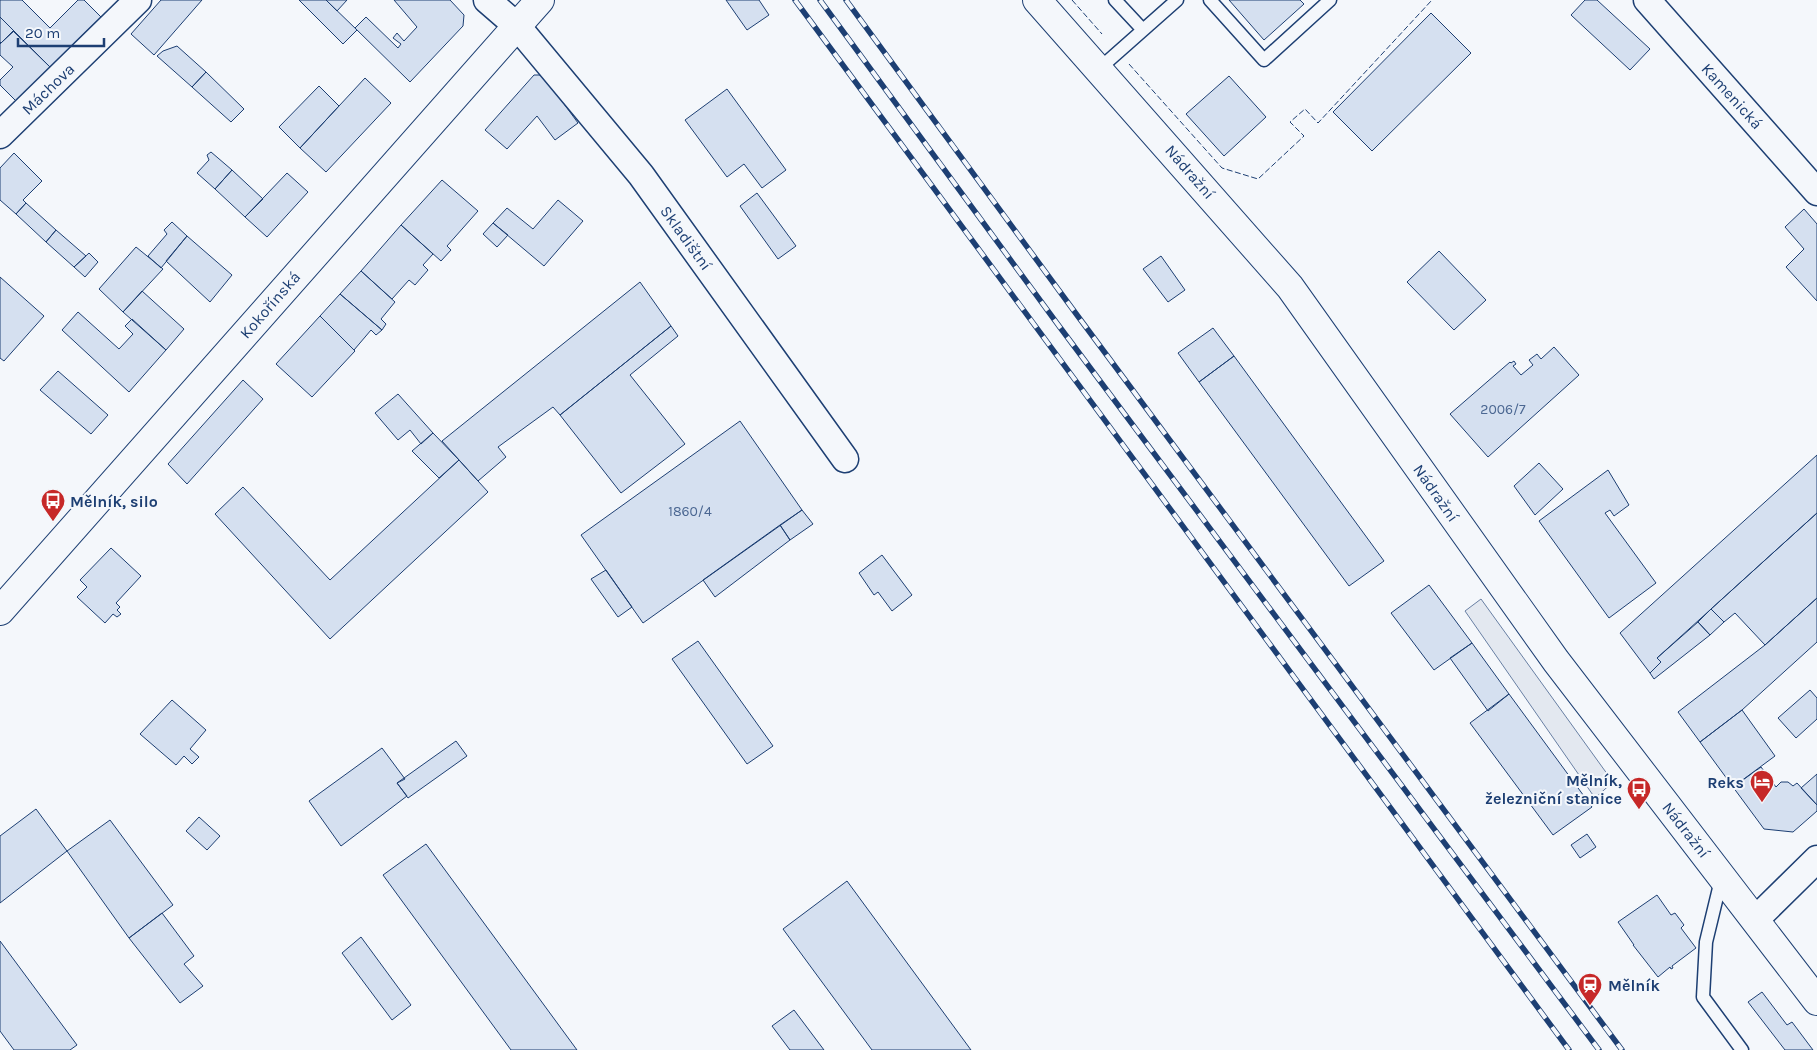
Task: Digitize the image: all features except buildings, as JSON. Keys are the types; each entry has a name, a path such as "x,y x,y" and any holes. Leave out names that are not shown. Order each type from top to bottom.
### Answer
{"main road":[{"name":"Kokořínská","path":"0,611 540,0"},
{"name":"Nádražní","path":"1037,0 1290,287 1556,661 1817,1001"}],"street":[{"name":"Máchova","path":"0,135 138,0"},
{"name":"Skladištní","path":"487,0 517,26 641,175 845,459"},
{"name":"Kamenická","path":"1647,0 1817,192"},
{"path":"1755,920 1817,858"}],"lane":[{"path":"1116,0 1143,30"},
{"path":"1099,69 1177,0"},
{"path":"1210,0 1264,60 1330,0"},
{"path":"1722,877 1706,942 1703,997 1742,1050"}],"shaded area":[{"path":"1481,599 1613,782 1595,798 1465,611"}],"railway":[{"path":"795,0 1569,1050"},
{"path":"820,0 1059,326 1599,1050"},
{"path":"846,0 1622,1050"}],"fence":[{"path":"1072,0 1102,34"},
{"path":"1129,64 1222,168 1258,179 1304,136 1290,122 1305,109 1318,123 1432,0"}],"place":[{"name":"Mělník, silo","path":"53,522"},
{"name":"Reks","path":"1762,803"},
{"name":"Mělník, železniční stanice","path":"1639,810"},
{"name":"Mělník","path":"1590,1006"}]}
